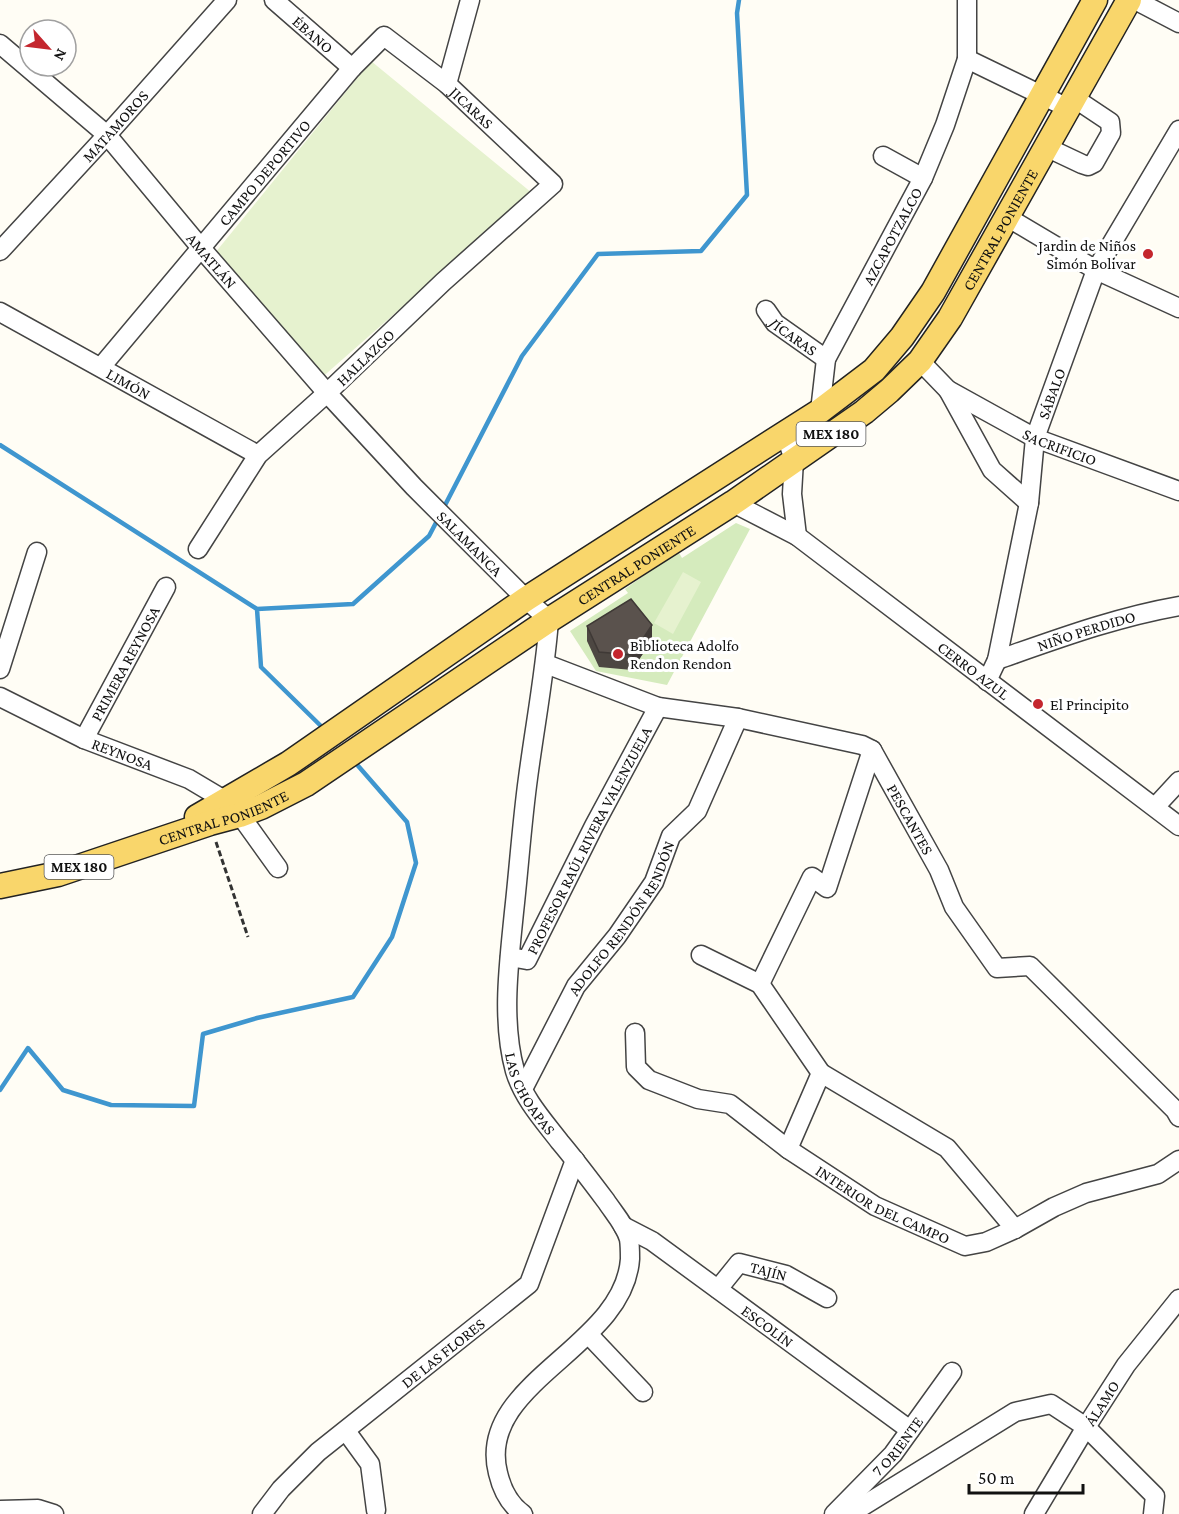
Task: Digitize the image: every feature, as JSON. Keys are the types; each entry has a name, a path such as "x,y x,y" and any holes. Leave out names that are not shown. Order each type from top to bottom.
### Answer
{"main road":[{"name":"CENTRAL PONIENTE","path":"156,840 210,823 233,808 288,764 526,599 820,411 874,370 902,337 933,292 1095,0"},
{"name":"CENTRAL PONIENTE","path":"156,840 233,808 261,807 306,784 549,620 733,503 864,412 889,391 920,361 950,318 1129,0"},
{"name":"MEX 180","path":"0,886 58,874 156,840"}],"street":[{"name":"MATAMOROS","path":"0,251 227,0"},
{"name":"ÉBANO","path":"274,0 352,69"},
{"path":"447,84 470,0"},
{"name":"AZCAPOTZALCO","path":"820,411 826,359 923,178 945,125 967,58 967,0"},
{"path":"1135,0 1179,23"},
{"name":"CAMPO DEPORTIVO","path":"101,367 352,69 384,36"},
{"name":"JICARAS","path":"384,36 447,84 554,184"},
{"name":"AMATLÁN","path":"0,44 107,135 327,393 414,487"},
{"path":"967,58 1041,96 1071,103 1110,122 1111,133 1094,164 1088,166 1082,164 1046,147"},
{"name":"SÁBALO","path":"987,681 997,660 1029,503 1035,438 1096,270 1178,134"},
{"path":"883,156 923,178"},
{"name":"HALLAZGO","path":"198,549 258,455 327,393 443,282 554,184"},
{"path":"1007,217 1096,270 1179,308"},
{"name":"JÍCARAS","path":"766,310 775,323 826,359"},
{"name":"LIMÓN","path":"0,312 258,455"},
{"name":"SACRIFICIO","path":"920,361 948,390 992,470 1029,503"},
{"name":"SACRIFICIO","path":"948,390 1035,438 1179,491"},
{"path":"784,433 794,460 792,494 797,536"},
{"name":"SALAMANCA","path":"414,487 526,599"},
{"name":"CERRO AZUL","path":"733,503 797,536 1179,826"},
{"path":"0,669 37,552"},
{"name":"PRIMERA REYNOSA","path":"84,739 166,587"},
{"path":"526,599 549,620"},
{"name":"NIÑO PERDIDO","path":"997,660 1087,628 1179,606"},
{"name":"LAS CHOAPAS","path":"516,1512 501,1488 494,1458 502,1423 527,1390 589,1335 613,1307 623,1290 629,1271 630,1250 629,1239 623,1226 575,1160 530,1104 515,1072 509,1037 510,957 528,780 546,664 549,620"},
{"path":"546,664 658,707 738,718 872,750 827,888 812,877 760,984"},
{"name":"REYNOSA","path":"0,697 84,739 189,778 233,808"},
{"name":"PROFESOR RAÚL RIVERA VALENZUELA","path":"510,957 527,960 594,826 658,707"},
{"name":"ADOLFO RENDÓN RENDÓN","path":"523,1089 576,986 617,936 654,882 671,836 697,811 738,718"},
{"name":"PESCANTES","path":"872,750 939,870 954,907 997,968 1030,966 1175,1110 1179,1117"},
{"path":"1155,807 1179,781"},
{"path":"233,808 278,868"},
{"path":"701,955 760,984 821,1072 947,1148 1015,1229"},
{"name":"INTERIOR DEL CAMPO","path":"635,1033 636,1067 649,1080 698,1099 730,1104 788,1149 874,1206 965,1246 986,1242 1086,1193 1158,1174 1179,1161"},
{"path":"788,1149 821,1072"},
{"name":"DE LAS FLORES","path":"262,1514 281,1489 318,1452 529,1284 575,1160"},
{"name":"ESCOLÍN","path":"623,1226 652,1241 910,1430"},
{"name":"TAJÍN","path":"718,1289 739,1263 786,1275 827,1298"},
{"name":"ÁLAMO","path":"1034,1514 1126,1365 1179,1299"},
{"path":"589,1335 644,1392"},
{"name":"7 ORIENTE","path":"834,1514 893,1454 952,1372"},
{"path":"850,1514 1016,1412 1051,1404 1086,1428 1155,1496 1153,1514"},
{"path":"346,1431 370,1464 376,1510"},
{"path":"0,1510 38,1509 54,1514"}],"path":[{"path":"210,823 248,937"}],"green space":[{"path":"371,61 532,193 319,380 215,253"},
{"path":"736,523 750,529 667,685 596,671 570,631 628,593 625,589 678,551 682,558"},
{"path":"683,572 701,582 673,634 654,623"}],"building":[{"path":"631,599 652,625 632,655 599,652 587,626"}],"waterway":[{"path":"443,509 522,356 598,254 701,251 747,195 737,13 739,0"},
{"path":"0,445 257,609 353,604 429,536 439,517"},
{"path":"257,609 261,667 325,730"},
{"path":"0,1090 28,1048 63,1090 111,1105 194,1106 203,1034 257,1018 353,997 392,937 416,863 407,822 353,760"}],"place":[{"name":"Jardin de Niños Simón Bolivar","path":"1148,254"},
{"name":"Biblioteca Adolfo Rendon Rendon","path":"618,654"},
{"name":"El Principito","path":"1038,704"}]}
